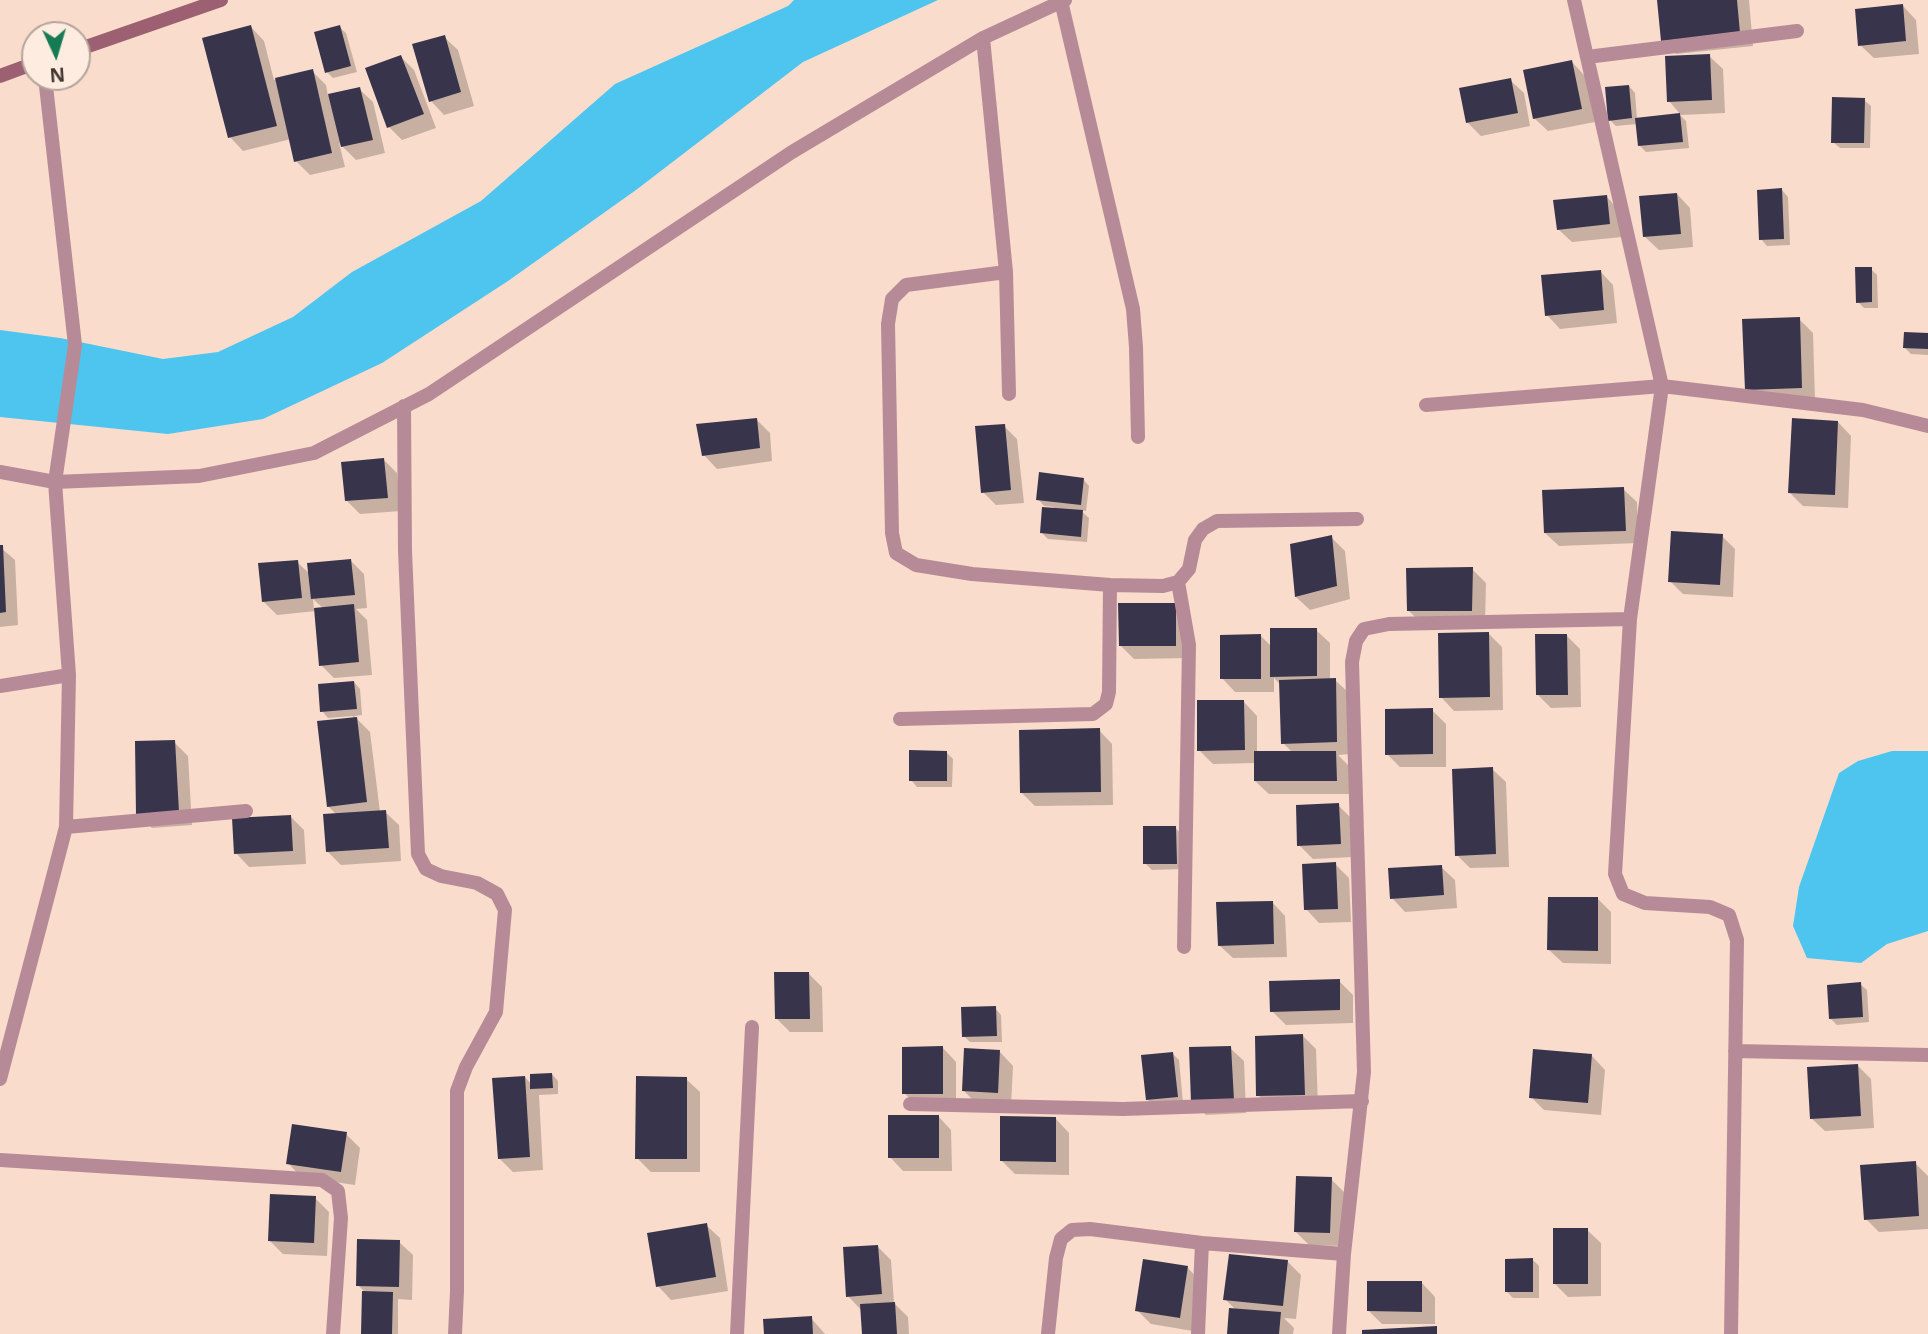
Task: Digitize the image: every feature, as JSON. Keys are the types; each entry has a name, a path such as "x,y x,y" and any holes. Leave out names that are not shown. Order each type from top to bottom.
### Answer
{"main road":[{"path":"91,44 192,4 221,0"},
{"path":"0,76 21,68"}],"street":[{"path":"1574,0 1662,386 1630,619 1615,874 1623,894 1645,903 1710,908 1729,915 1737,940 1731,1334"},
{"path":"0,472 55,482 199,476 314,453 440,387 792,152 983,38 1063,1 1133,309 1138,438"},
{"path":"1587,57 1797,31"},
{"path":"983,38 1006,272 1009,394"},
{"path":"0,1076 66,827 69,675 55,482 75,345 47,91"},
{"path":"1006,272 906,285 892,299 888,324 892,533 896,552 916,565 961,572 1110,585 1163,586 1178,582 1189,569 1195,540 1203,529 1217,521 1357,519"},
{"path":"1426,405 1662,386 1863,411 1928,426"},
{"path":"404,407 405,551 418,854 425,870 477,883 497,894 505,910 496,1012 466,1067 457,1091 455,1334"},
{"path":"1178,582 1189,645 1184,947"},
{"path":"900,719 1093,714 1106,704 1109,692 1110,585"},
{"path":"1339,1334 1344,1254 1364,1072 1352,662 1356,641 1364,629 1390,624 1630,619"},
{"path":"0,686 69,675"},
{"path":"66,827 246,811"},
{"path":"737,1334 752,1027"},
{"path":"1735,1051 1928,1055"},
{"path":"910,1104 1123,1109 1362,1101"},
{"path":"0,1160 322,1180 338,1191 341,1218 333,1334"},
{"path":"1048,1334 1056,1258 1061,1239 1072,1230 1090,1229 1202,1243 1344,1254"},
{"path":"1198,1334 1202,1243"}],"water":[{"path":"794,0 938,0 803,62 636,190 508,281 382,363 263,419 168,434 0,417 0,330 60,338 163,359 218,352 293,317 352,272 481,201 615,84 788,6"},
{"path":"1892,751 1928,751 1928,931 1887,944 1861,963 1807,958 1793,926 1799,887 1839,773 1858,761"}],"building":[{"path":"1657,0 1737,0 1740,33 1661,41"},
{"path":"1903,4 1906,41 1858,46 1855,9"},
{"path":"251,25 277,126 228,138 202,38"},
{"path":"340,25 351,66 325,73 314,32"},
{"path":"445,35 461,92 429,102 412,44"},
{"path":"1710,54 1712,100 1667,102 1665,56"},
{"path":"401,55 424,114 387,128 365,68"},
{"path":"1572,60 1582,109 1533,119 1523,70"},
{"path":"313,69 332,153 294,162 275,78"},
{"path":"1511,78 1518,113 1466,123 1459,88"},
{"path":"1629,85 1632,118 1608,121 1605,87"},
{"path":"360,87 373,140 341,147 328,94"},
{"path":"1832,97 1865,98 1864,143 1831,143"},
{"path":"1680,113 1683,142 1638,146 1635,118"},
{"path":"1782,188 1784,239 1759,240 1757,190"},
{"path":"1677,193 1681,234 1643,237 1639,196"},
{"path":"1607,195 1610,224 1557,230 1553,200"},
{"path":"1855,267 1872,267 1872,302 1856,303"},
{"path":"1601,270 1604,310 1545,316 1541,275"},
{"path":"1800,317 1802,388 1745,390 1742,319"},
{"path":"1904,332 1928,333 1928,349 1903,348"},
{"path":"757,418 760,448 702,456 696,424"},
{"path":"1792,418 1838,421 1835,495 1788,493"},
{"path":"1005,424 1011,490 981,493 975,426"},
{"path":"384,458 388,498 345,501 341,462"},
{"path":"1039,472 1084,478 1081,505 1036,500"},
{"path":"1624,487 1626,531 1544,533 1542,490"},
{"path":"1042,507 1083,510 1081,537 1040,533"},
{"path":"1671,531 1723,534 1720,585 1668,582"},
{"path":"1332,535 1337,586 1295,597 1290,544"},
{"path":"0,545 3,545 6,612 0,613"},
{"path":"351,559 355,595 311,599 307,563"},
{"path":"298,560 302,598 262,602 258,563"},
{"path":"1473,567 1472,611 1407,611 1406,568"},
{"path":"1118,603 1176,603 1176,646 1119,646"},
{"path":"354,604 359,662 319,666 314,608"},
{"path":"1270,628 1317,628 1317,676 1270,677"},
{"path":"1489,632 1490,697 1439,698 1438,633"},
{"path":"1261,634 1261,679 1220,679 1220,635"},
{"path":"1535,634 1567,634 1568,695 1536,695"},
{"path":"1336,678 1337,742 1281,744 1279,680"},
{"path":"354,681 357,709 320,712 318,684"},
{"path":"1197,700 1244,700 1245,750 1197,751"},
{"path":"1433,708 1433,754 1385,755 1385,709"},
{"path":"357,717 367,802 327,807 317,721"},
{"path":"1100,728 1101,792 1020,793 1019,730"},
{"path":"175,740 179,812 136,815 135,741"},
{"path":"909,750 947,751 947,781 909,781"},
{"path":"1254,751 1336,751 1337,781 1254,781"},
{"path":"1493,767 1496,854 1455,856 1452,769"},
{"path":"1339,803 1341,844 1297,846 1296,805"},
{"path":"386,810 389,848 326,852 323,814"},
{"path":"291,815 293,851 234,854 232,818"},
{"path":"1143,826 1176,826 1177,864 1143,864"},
{"path":"1336,862 1338,909 1304,910 1302,864"},
{"path":"1442,865 1444,895 1390,899 1388,868"},
{"path":"1548,897 1598,897 1598,951 1547,950"},
{"path":"1273,901 1274,944 1218,946 1216,902"},
{"path":"774,972 809,972 810,1019 775,1019"},
{"path":"1340,979 1340,1010 1270,1012 1269,981"},
{"path":"1861,982 1863,1017 1829,1019 1827,985"},
{"path":"996,1006 997,1036 962,1037 961,1007"},
{"path":"1303,1034 1305,1095 1256,1096 1255,1036"},
{"path":"943,1046 943,1094 902,1094 902,1047"},
{"path":"1231,1046 1234,1100 1191,1102 1189,1047"},
{"path":"964,1048 1000,1050 998,1093 962,1091"},
{"path":"1533,1049 1592,1054 1588,1103 1529,1098"},
{"path":"1173,1052 1178,1097 1146,1100 1141,1055"},
{"path":"1858,1064 1861,1116 1810,1119 1807,1067"},
{"path":"552,1073 553,1088 530,1089 530,1074"},
{"path":"525,1076 530,1157 498,1159 492,1078"},
{"path":"636,1076 687,1077 687,1159 635,1159"},
{"path":"888,1115 939,1115 939,1158 888,1158"},
{"path":"1000,1116 1056,1117 1056,1162 1000,1161"},
{"path":"292,1124 347,1132 341,1172 286,1164"},
{"path":"1916,1161 1919,1216 1864,1220 1860,1165"},
{"path":"1296,1176 1332,1177 1330,1233 1294,1232"},
{"path":"270,1194 316,1196 314,1243 268,1241"},
{"path":"707,1223 716,1277 656,1287 647,1233"},
{"path":"1553,1228 1588,1228 1588,1284 1553,1284"},
{"path":"357,1239 400,1240 399,1287 356,1286"},
{"path":"878,1245 882,1294 846,1297 843,1247"},
{"path":"1229,1254 1288,1260 1283,1306 1223,1300"},
{"path":"1533,1258 1533,1292 1505,1292 1505,1259"},
{"path":"1143,1259 1188,1266 1180,1318 1135,1311"},
{"path":"1367,1281 1422,1281 1422,1312 1367,1311"},
{"path":"362,1291 393,1292 392,1334 361,1334"},
{"path":"895,1302 897,1334 862,1334 860,1304"},
{"path":"1229,1308 1281,1312 1279,1334 1227,1334"},
{"path":"812,1316 813,1334 764,1334 763,1319"},
{"path":"1437,1326 1437,1334 1362,1334 1362,1330"}]}
